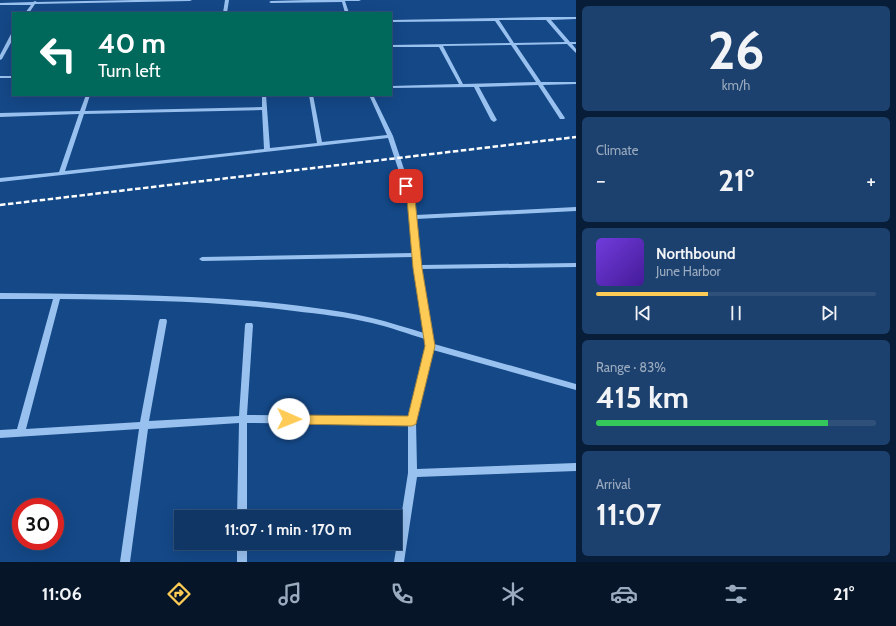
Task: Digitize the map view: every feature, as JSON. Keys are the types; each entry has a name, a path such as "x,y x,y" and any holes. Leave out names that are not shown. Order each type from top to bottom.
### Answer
{"street":[{"path":"0,4 35,2 190,0"},
{"path":"226,0 226,12"},
{"path":"343,0 347,12"},
{"path":"271,2 359,0"},
{"path":"28,12 35,2"},
{"path":"547,18 576,52"},
{"path":"392,21 576,18"},
{"path":"496,19 562,118"},
{"path":"0,59 12,37"},
{"path":"392,46 576,44"},
{"path":"441,46 462,86"},
{"path":"6,50 12,50"},
{"path":"0,77 12,77"},
{"path":"392,87 576,83"},
{"path":"476,85 494,120"},
{"path":"62,172 88,96"},
{"path":"264,96 267,150"},
{"path":"311,96 320,144"},
{"path":"371,96 390,136 411,199 416,255 430,341 412,421 413,473 399,562"},
{"path":"0,115 265,108"},
{"path":"0,180 390,136"},
{"path":"412,217 576,209"},
{"path":"202,259 416,255"},
{"path":"418,268 576,265"},
{"path":"0,296 182,299 304,309 366,319 430,341 576,387"},
{"path":"21,432 57,296"},
{"path":"124,562 144,424 164,321"},
{"path":"242,510 244,419 249,325"},
{"path":"0,434 244,419 412,421"},
{"path":"413,473 576,467"},
{"path":"242,550 242,562"}],"railway":[{"path":"0,205 576,137"}],"route":[{"path":"289,419 412,421 430,346 418,268 411,199 406,186"}]}
